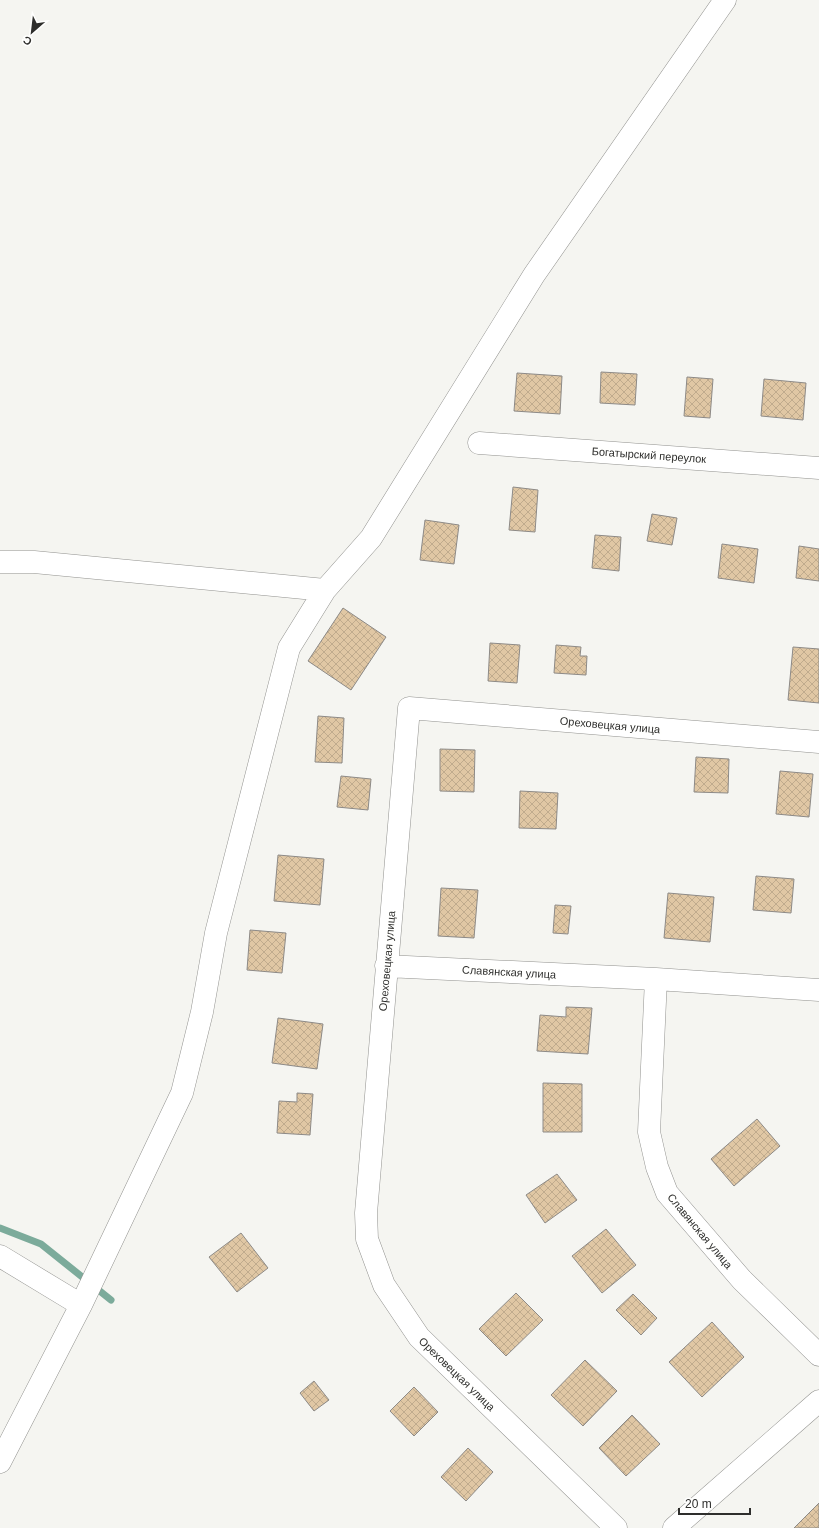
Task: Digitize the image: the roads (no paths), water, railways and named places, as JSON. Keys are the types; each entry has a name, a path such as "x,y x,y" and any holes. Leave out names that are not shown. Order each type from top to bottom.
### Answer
{"street":[{"path":"0,1462 81,1305 182,1093 202,1012 216,933 289,648 324,590 371,538 534,275 726,0"},
{"name":"Богатырский переулок","path":"479,443 819,468"},
{"path":"0,562 34,562 324,590"},
{"name":"Ореховецкая улица","path":"616,1528 419,1337 384,1285 366,1239 366,1213 386,966 409,708 819,742"},
{"name":"Славянская улица","path":"386,966 656,979 819,990"},
{"name":"Славянская улица","path":"656,979 649,1132 657,1167 667,1193 742,1280 819,1355"},
{"path":"0,1256 81,1305"},
{"path":"674,1528 819,1402"}],"waterway":[{"path":"0,1228 41,1244 111,1300"}]}
